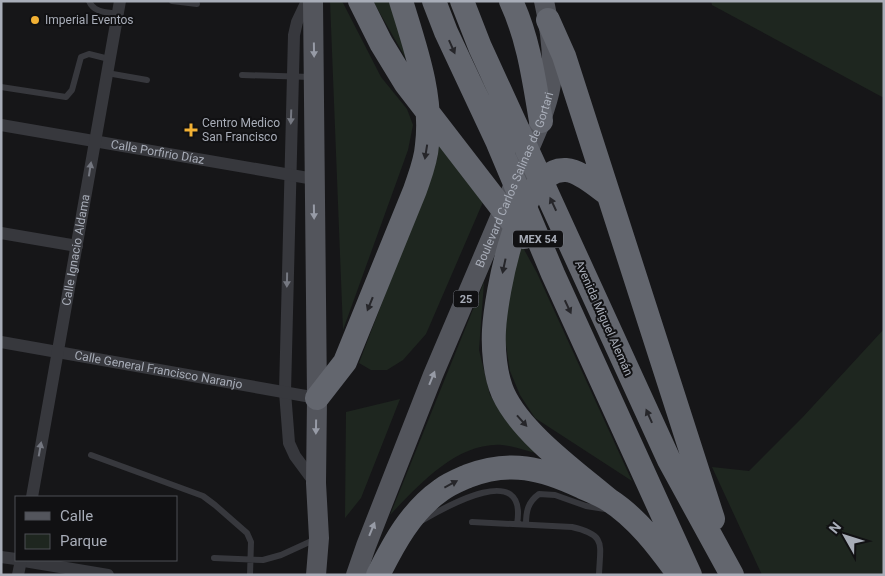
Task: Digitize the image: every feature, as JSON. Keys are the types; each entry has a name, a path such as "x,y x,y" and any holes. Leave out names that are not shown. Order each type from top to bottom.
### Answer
{"highway":[{"path":"360,1 381,43 406,84 553,274"},
{"path":"317,398 346,362 424,163 428,125 425,94 401,1"},
{"name":"MEX 54","path":"434,1 449,40 498,143 553,274 690,575"},
{"name":"Avenida Miguel Alemán","path":"462,1 480,47 669,460 729,570"},
{"path":"511,1 531,59 541,121"},
{"path":"546,10 564,56 729,570"},
{"path":"608,194 585,178 565,170 549,175 538,183 532,191 507,255 499,291 494,330 498,373 502,390 518,418 657,544 679,575"},
{"path":"378,575 400,534 418,511 441,490 484,471 501,467 519,467 544,472 566,480 617,506"}],"main road":[{"path":"314,1 316,483 319,538 316,575"},
{"name":"Boulevard Carlos Salinas de Gortari","path":"356,575 433,376 541,121 551,86 552,63 546,10"}],"street":[{"path":"307,1 297,22 294,34 285,392 289,442 295,456 316,483"},
{"name":"Calle Ignacio Aldama","path":"32,496 119,7"},
{"name":"Calle Porfirio Díaz","path":"1,125 314,179"},
{"path":"1,233 77,246"},
{"name":"Calle General Francisco Naranjo","path":"1,342 317,398"},
{"path":"1,557 15,559"},
{"path":"18,575 19,561"},
{"path":"25,561 108,575"}],"lane":[{"path":"89,1 98,11 119,7"},
{"path":"172,1 197,4"},
{"path":"1,87 66,97 72,90 81,57 88,54 109,59"},
{"path":"107,74 146,80"},
{"path":"242,75 314,77"},
{"path":"90,455 190,491 216,505 247,533 251,542 250,575"},
{"path":"400,534 441,510 472,496 500,490 513,497 518,507 516,524"},
{"path":"526,524 528,507 533,498 538,494 555,495 586,506 617,506"},
{"path":"472,522 572,526 593,533 600,544 598,575"},
{"path":"214,558 262,560 281,555 319,538"}],"green space":[{"path":"330,1 342,1 381,77 407,109 413,125 408,150 343,330"},
{"path":"373,1 393,1 409,64"},
{"path":"711,1 884,1 884,98 712,5"},
{"path":"439,142 483,202 426,334 403,360 387,370 371,370 359,363 437,159"},
{"path":"521,244 537,273 632,481 535,418 520,395 510,371 505,339 510,274"},
{"path":"484,282 479,350 490,395 513,429 543,455 502,445 485,446 470,450 454,458 426,479 390,515"},
{"path":"884,329 884,575 762,575 712,467 749,471 802,418"},
{"path":"400,399 361,498 345,518 346,412"}],"place":[{"name":"Imperial Eventos","path":"35,20"},
{"name":"Centro Medico San Francisco","path":"191,130"}]}
